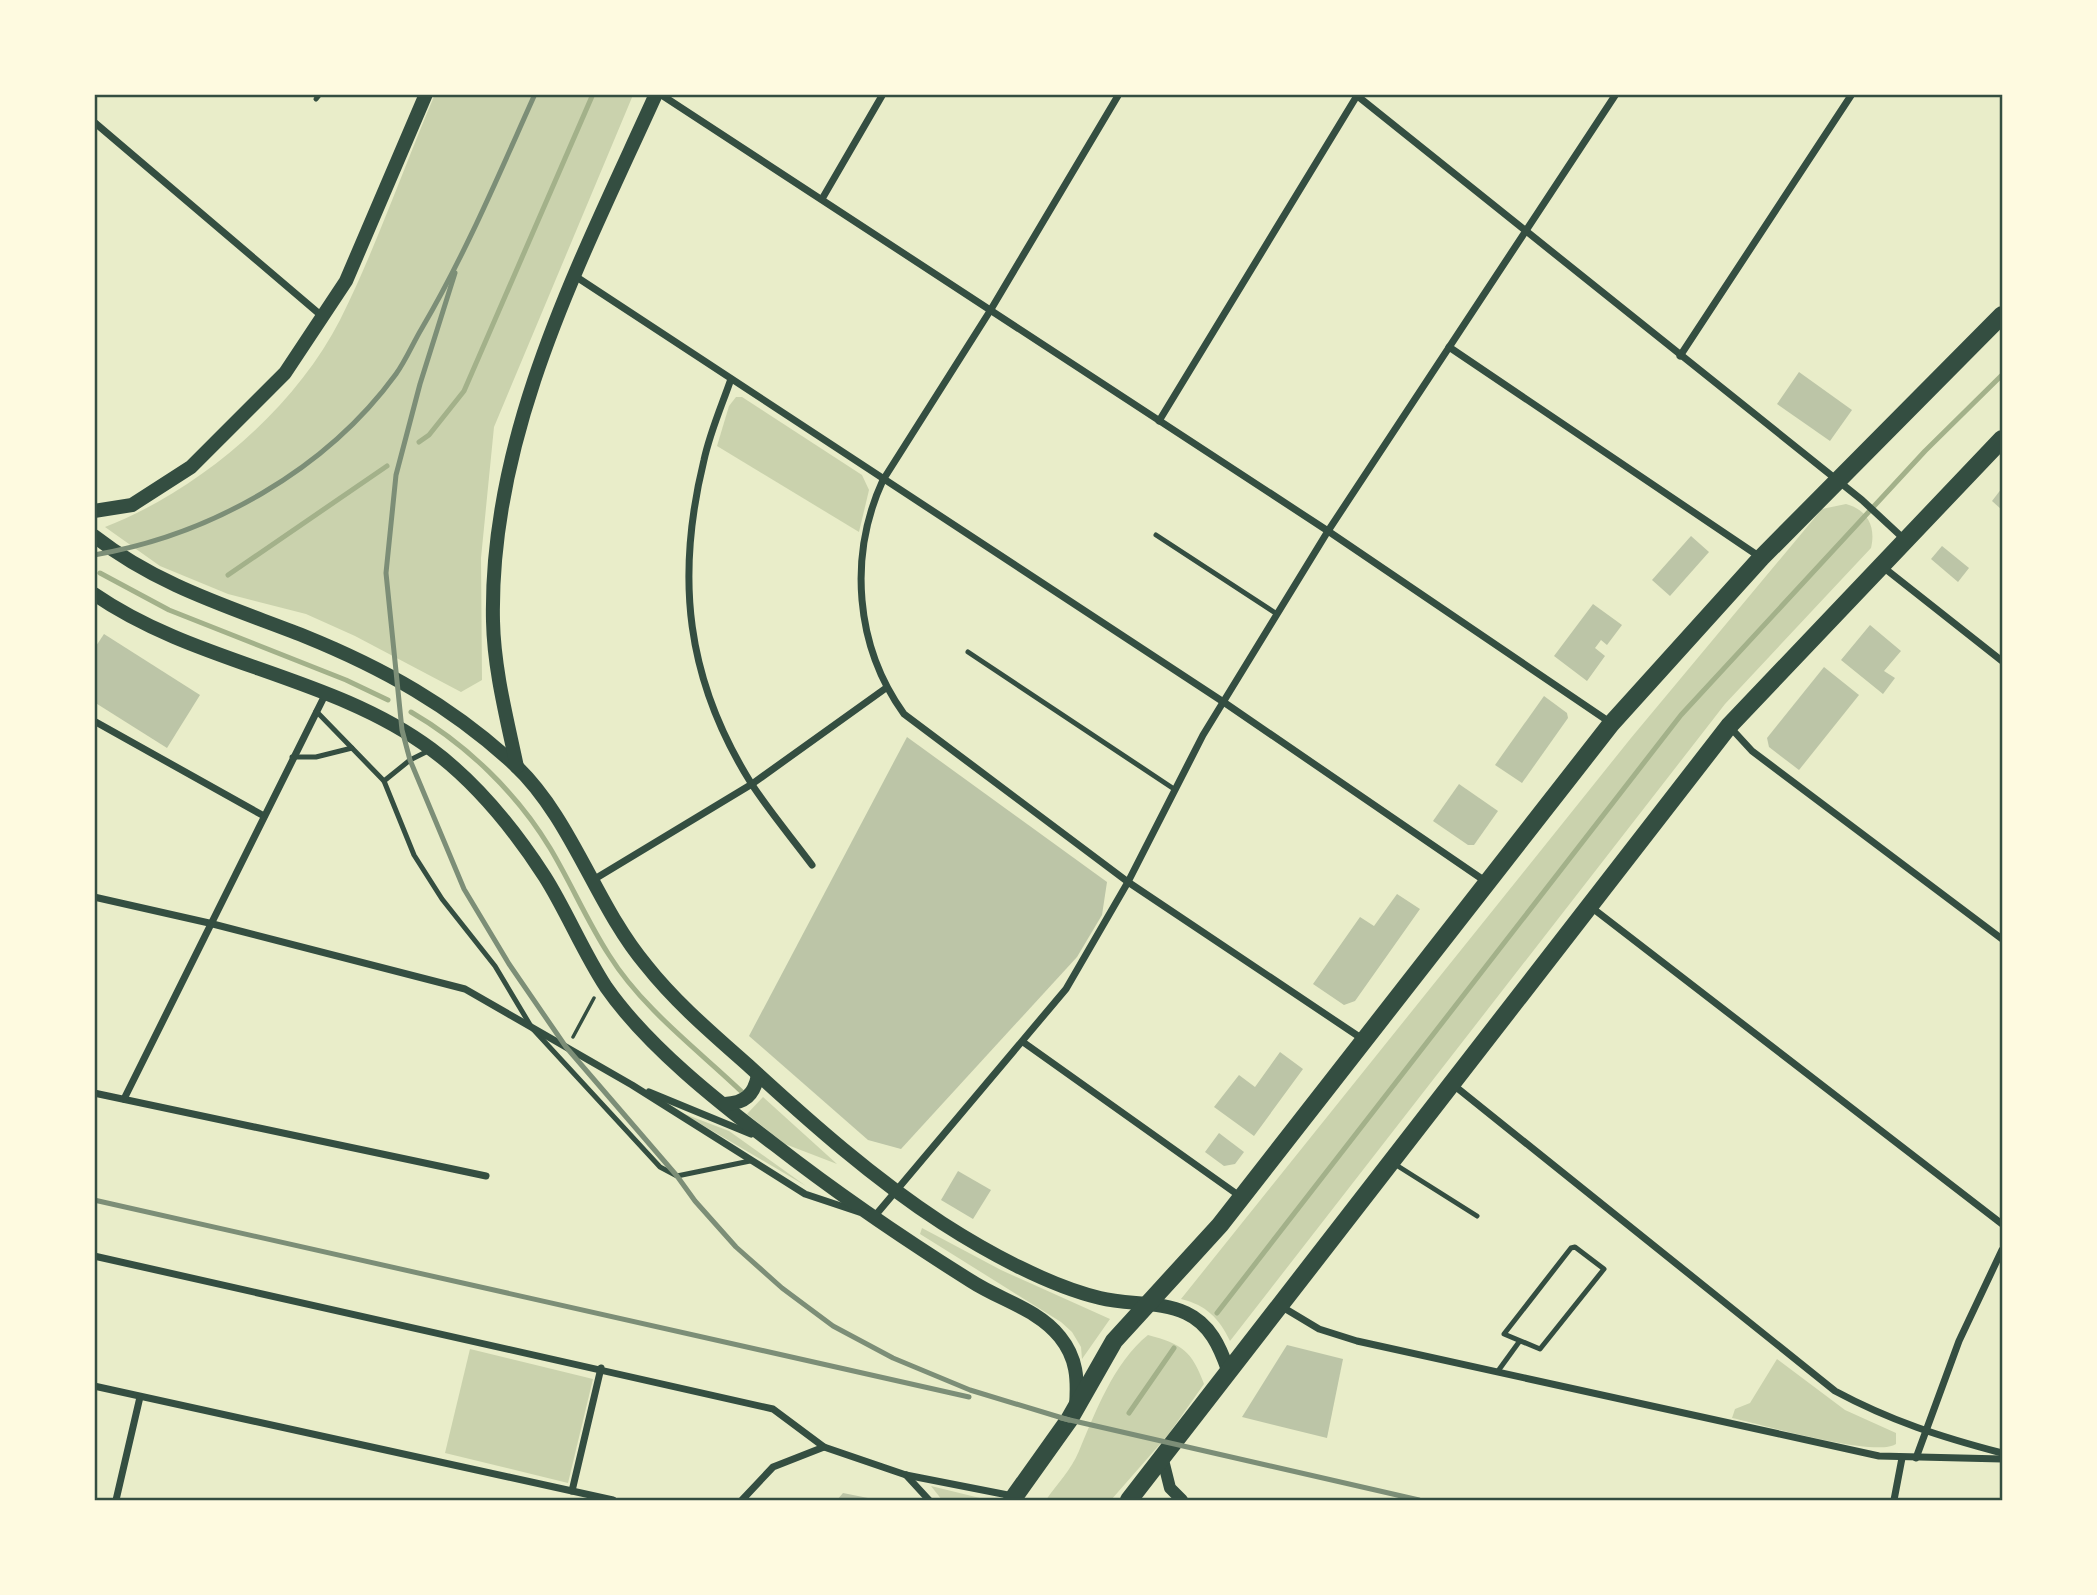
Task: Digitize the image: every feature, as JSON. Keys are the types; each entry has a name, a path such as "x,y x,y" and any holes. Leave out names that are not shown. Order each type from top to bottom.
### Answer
{"highway":[{"path":"1014,1499 1076,1406 1114,1341 1202,1247 1611,724 1761,558 2003,315"},
{"path":"1129,1500 1728,726 1880,564 2003,439"}],"main road":[{"path":"94,510 132,505 191,467 285,373 324,318 346,281 426,94"},
{"path":"517,767 501,691 493,623 495,555 524,405 574,275 658,94"},
{"path":"94,536 157,578 199,598 343,653 414,687 458,717 517,767 564,829 645,964 683,1006 835,1143 895,1191 951,1229 1061,1284 1098,1298 1173,1309 1198,1321 1216,1341 1228,1370"},
{"path":"94,594 143,623 326,695 402,730 432,750 477,789 510,826 545,878 603,981 640,1026 769,1141 875,1218 975,1284 1048,1324 1074,1359 1076,1406"},
{"path":"725,1104 738,1103 749,1097 756,1087 758,1075"}],"street":[{"path":"658,94 1328,531 1611,724"},
{"path":"822,199 883,94"},
{"path":"1119,94 990,312 883,480 870,509 861,554 860,605 886,688 904,714 1128,883 1365,1040"},
{"path":"94,897 209,923 465,989 632,1085 805,1194 875,1218 1066,989 1128,883 1174,789 1328,531 1616,94"},
{"path":"1681,356 1852,94"},
{"path":"1160,421 1357,95 1862,500 1904,539"},
{"path":"94,122 324,318"},
{"path":"574,275 1225,703 1487,882"},
{"path":"1449,347 1761,558"},
{"path":"732,379 704,459 686,561 696,661 710,704 752,784 811,864"},
{"path":"1880,564 2003,661"},
{"path":"593,880 752,784 886,688"},
{"path":"124,1099 292,757 326,695"},
{"path":"94,721 264,817"},
{"path":"1728,726 1752,751 2003,939"},
{"path":"1588,905 2003,1224"},
{"path":"1023,1042 1241,1197"},
{"path":"1451,1083 1835,1391 1879,1415 1923,1432 2003,1453"},
{"path":"632,1085 769,1141"},
{"path":"94,1093 486,1175"},
{"path":"1916,1458 1923,1432 1959,1340 2003,1250"},
{"path":"94,1256 601,1368 773,1409 824,1447 905,1475 1014,1499"},
{"path":"1279,1305 1301,1320 1338,1336 1879,1456 2003,1459"},
{"path":"572,1491 601,1368"},
{"path":"94,1386 613,1500"},
{"path":"116,1500 140,1397"},
{"path":"741,1500 773,1467 824,1447"},
{"path":"1162,1456 1171,1488 1182,1500"},
{"path":"1894,1500 1902,1458"},
{"path":"905,1475 929,1500"}],"lane":[{"path":"1156,534 1277,614"},
{"path":"968,652 1174,789"},
{"path":"316,711 384,781 414,855 442,899 495,966 532,1028 660,1167 677,1176 750,1161"},
{"path":"292,757 316,757 352,748"},
{"path":"384,781 410,760 432,750"},
{"path":"1390,1161 1477,1216"},
{"path":"1576,1247 1603,1268 1540,1350 1520,1342 1504,1334 1504,1331 1571,1248 1576,1247"},
{"path":"1498,1371 1520,1342"}],"path":[{"path":"566,1047 587,1016 603,981"}],"green space":[{"path":"435,94 633,95 494,427 481,558 482,680 461,692 355,636 306,614 228,594 160,566 105,527 174,492 208,469 270,416 297,385 321,353 353,293"},
{"path":"736,397 742,397 862,475 869,490 859,532 717,446 729,406"},
{"path":"1846,504 1860,510 1869,520 1871,548 1725,704 1230,1341 1211,1314 1198,1305 1181,1299 1631,738 1822,509"},
{"path":"763,1097 837,1164 785,1144 747,1114"},
{"path":"682,1113 729,1131 806,1186"},
{"path":"922,1228 1001,1270 1110,1319 1082,1359 1081,1347 1072,1332 1061,1322 920,1234"},
{"path":"1148,1335 1184,1350 1195,1364 1204,1384 1168,1435 1111,1500 1046,1500 1076,1458 1115,1374"},
{"path":"470,1349 593,1379 568,1483 445,1453"},
{"path":"1777,1359 1845,1410 1896,1433 1896,1444 1866,1447 1843,1444 1732,1418 1735,1409 1750,1403"},
{"path":"931,1486 988,1500 942,1500"}],"building":[{"path":"1799,372 1852,410 1830,441 1777,404"},
{"path":"2002,488 2002,510 1992,501"},
{"path":"1691,536 1709,552 1670,596 1652,580"},
{"path":"1942,546 1969,568 1958,582 1931,559"},
{"path":"1593,604 1622,625 1607,645 1601,640 1595,648 1605,656 1587,681 1554,656"},
{"path":"1870,625 1901,651 1884,671 1895,678 1883,694 1841,660"},
{"path":"104,634 200,695 167,748 94,702 94,649"},
{"path":"1824,667 1859,695 1799,770 1769,747 1767,738"},
{"path":"1544,696 1567,713 1568,718 1522,783 1495,765"},
{"path":"907,737 1107,882 1102,915 1077,957 901,1149 868,1140 749,1036"},
{"path":"1459,784 1498,811 1474,845 1468,845 1433,821"},
{"path":"1397,894 1420,909 1355,1001 1344,1005 1313,984 1360,917 1374,926"},
{"path":"1280,1052 1303,1069 1254,1136 1214,1107 1239,1075 1255,1087"},
{"path":"1219,1133 1244,1152 1235,1164 1224,1166 1205,1152"},
{"path":"958,1171 991,1190 973,1219 941,1200"},
{"path":"1287,1345 1343,1359 1327,1438 1242,1417"},
{"path":"843,1493 873,1499 873,1500 837,1500"}],"waterway":[{"path":"419,442 429,435 464,391 593,94"},
{"path":"1217,1313 1681,715 1925,451 2002,375"},
{"path":"228,575 387,466"},
{"path":"100,573 169,610 346,680 388,700"},
{"path":"411,712 451,739 506,789 550,848 601,942 622,974 671,1027 742,1092"},
{"path":"1129,1413 1174,1348"}],"railway":[{"path":"94,555 181,532 263,493 301,468 336,440 368,409 400,369 438,300 482,213 535,94"},
{"path":"455,273 420,384 396,475 386,573 402,730 410,760 464,889 509,964 566,1047 736,1247 782,1288 833,1326 893,1358 970,1390 1069,1420"},
{"path":"94,1200 969,1397"},
{"path":"1061,1418 1419,1500"}]}
